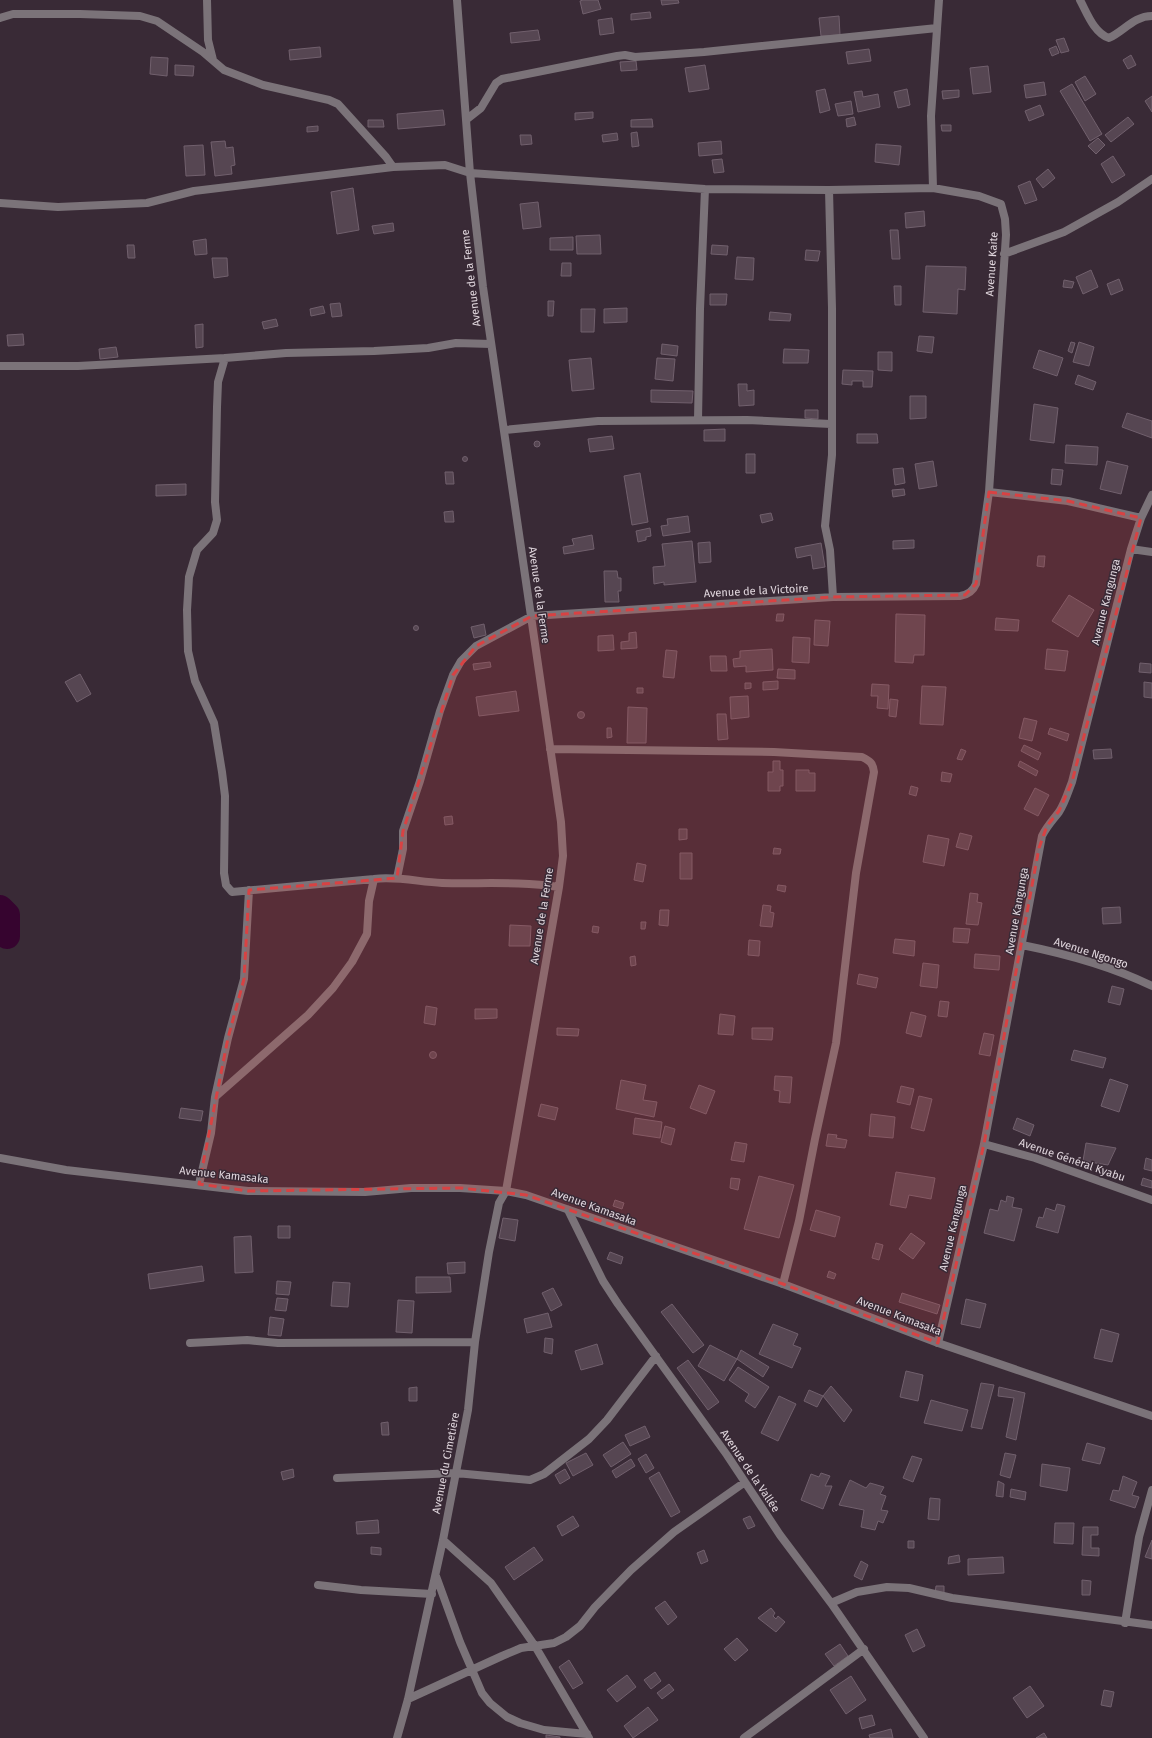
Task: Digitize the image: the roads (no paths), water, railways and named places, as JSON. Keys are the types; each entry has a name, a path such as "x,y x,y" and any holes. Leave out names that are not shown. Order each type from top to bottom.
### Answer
{"street":[{"path":"208,0 208,40 213,60"},
{"name":"Avenue de la Ferme","path":"457,0 470,173 491,344 532,616 562,834 563,856 506,1191"},
{"path":"0,203 58,207 147,202 194,191 393,167 445,165 470,173 705,189 829,190 932,188 930,116 938,0"},
{"path":"1080,0 1097,30 1103,36 1109,38 1117,34 1133,21 1145,16 1152,16"},
{"path":"0,18 14,14 43,14 140,16 157,21 213,60 224,70 237,76 263,85 329,100 338,104 386,157 393,167"},
{"path":"467,119 481,108 496,83 502,79 610,57 704,52 937,28"},
{"path":"1004,254 1064,232 1118,202 1152,179"},
{"name":"Avenue Kaite","path":"932,188 979,196 1001,204 1006,226 988,492 976,584"},
{"path":"698,420 700,309 705,189"},
{"path":"829,190 832,308 831,424 830,479 825,526 830,550 833,598"},
{"path":"0,366 78,366 286,353 428,348 456,343 491,344"},
{"path":"225,358 218,382 215,502 217,520 213,533 197,550 189,577 187,610 188,651 195,681 214,723 225,796 224,873 226,884 232,892 397,878 421,882 529,883 559,886"},
{"path":"504,430 598,421 747,420 831,424"},
{"path":"988,492 1068,502 1141,518"},
{"name":"Avenue Kangunga","path":"938,1343 984,1144 1042,836 1047,826 1062,806 1072,782 1131,548 1141,518 1152,495"},
{"path":"1131,548 1152,552"},
{"name":"Avenue de la Victoire","path":"532,616 833,598 960,596 970,593 976,584"},
{"path":"397,878 403,849 403,831 420,781 440,711 454,674 461,661 476,646 532,616"},
{"path":"550,749 774,752 862,757 870,761 873,765 874,772 856,873 836,1043 784,1284"},
{"path":"215,1097 308,1015 333,988 352,962 364,941 366,934 369,901 374,879"},
{"path":"199,1184 211,1133 215,1097 228,1038 244,979 249,890"},
{"name":"Avenue Ngongo","path":"1022,945 1072,956 1105,967 1152,986"},
{"name":"Avenue Général Kyabu","path":"984,1144 1035,1158 1152,1200"},
{"name":"Avenue Kamasaka","path":"0,1158 66,1170 256,1191 365,1192 412,1188 460,1188 506,1191 537,1199 784,1284 938,1343 1152,1416"},
{"name":"Avenue du Cimetière","path":"397,1738 408,1699 443,1540 468,1410 475,1342 495,1224 499,1203 506,1191"},
{"name":"Avenue de la Vallée","path":"568,1210 604,1281 618,1304 703,1420 780,1535 831,1603 924,1738"},
{"path":"190,1343 247,1340 278,1344 475,1342"},
{"path":"337,1478 456,1473 530,1480 544,1474 589,1439 607,1420 656,1356"},
{"path":"408,1699 521,1648 554,1643 566,1637 575,1631 631,1570 674,1532 745,1482"},
{"path":"1125,1622 1138,1544 1152,1490"},
{"path":"443,1540 491,1583 534,1646 588,1736"},
{"path":"436,1574 460,1642 482,1693 490,1703 507,1717 520,1723 544,1730 588,1736"},
{"path":"318,1585 361,1590 432,1594"},
{"path":"831,1603 857,1592 887,1586 909,1588 952,1598 1152,1625"},
{"path":"744,1738 864,1650"}],"waterway":[{"path":"0,908 7,915 7,936"}]}
